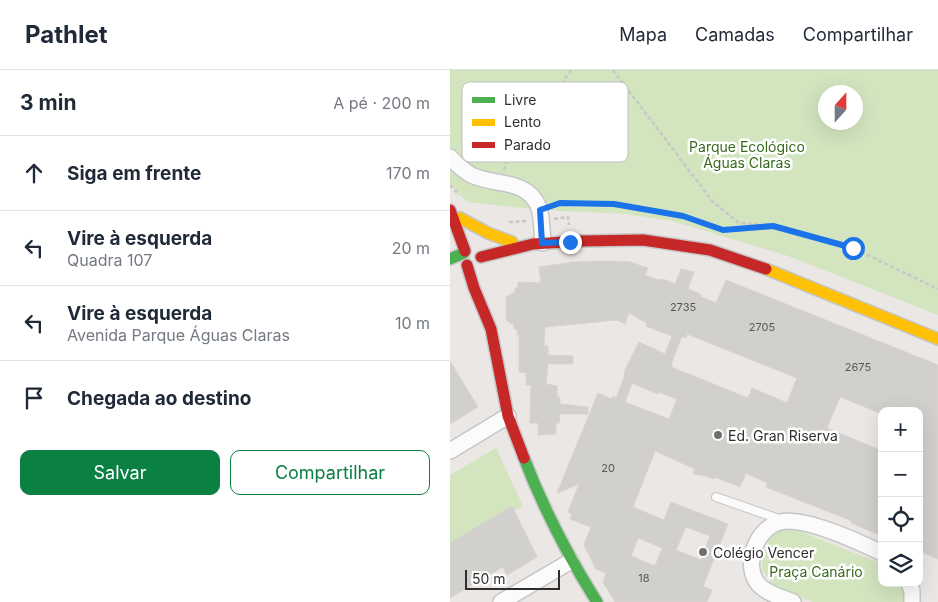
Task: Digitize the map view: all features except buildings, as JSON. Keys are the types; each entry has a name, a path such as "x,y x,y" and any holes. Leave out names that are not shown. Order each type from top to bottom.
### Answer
{"street":[{"path":"450,157 470,174 525,190 536,202 540,215 538,243"},
{"path":"450,210 460,218 488,233 512,242 643,240 710,250 774,272 938,339"},
{"path":"450,210 471,257"},
{"path":"460,218 472,237 471,257 474,288 491,329 508,416 535,486 571,561 597,602"},
{"path":"450,267 512,242"},
{"path":"450,259 471,257 538,243"},
{"path":"450,451 508,416"},
{"path":"793,602 767,592 757,583 751,567 754,546 764,532 779,522 800,521 864,544 878,551"},
{"path":"501,602 571,561"},
{"path":"910,587 912,602"}],"lane":[{"path":"716,496 786,522"}],"path":[{"path":"563,82 571,70"},
{"path":"612,70 621,82"},
{"path":"628,91 713,202 739,223 773,226 853,248 938,289"},
{"path":"499,182 507,162"},
{"path":"450,185 462,199"},
{"path":"540,215 560,203 614,204 683,216 723,230 773,226"},
{"path":"504,222 540,215 568,218 570,242"}],"green space":[{"name":"Parque Ecológico Águas Claras","path":"450,70 938,70 938,315 788,256 672,221 625,214 540,210 467,202 450,184"},
{"path":"496,448 523,506 450,549 450,475"},
{"name":"Praça Canário","path":"786,529 802,532 878,562 878,587 904,587 905,602 812,602 774,586 762,569 762,560 769,540 775,532"}],"traffic: fast":[{"path":"450,259 464,253"},
{"path":"524,458 557,532 597,602"}],"traffic: slow":[{"path":"460,218 488,233 512,242"},
{"path":"766,269 938,339"}],"traffic: jam":[{"path":"450,210 465,251"},
{"path":"481,257 533,244 643,240 710,250 766,269"},
{"path":"467,265 474,288 491,329 508,416 524,458"}],"place":[{"name":"Ed. Gran Riserva","path":"718,435"},
{"name":"Colégio Vencer","path":"703,552"}],"route":[{"path":"570,242 542,243 540,210 560,203 614,204 683,216 723,230 773,226 853,248"}]}
